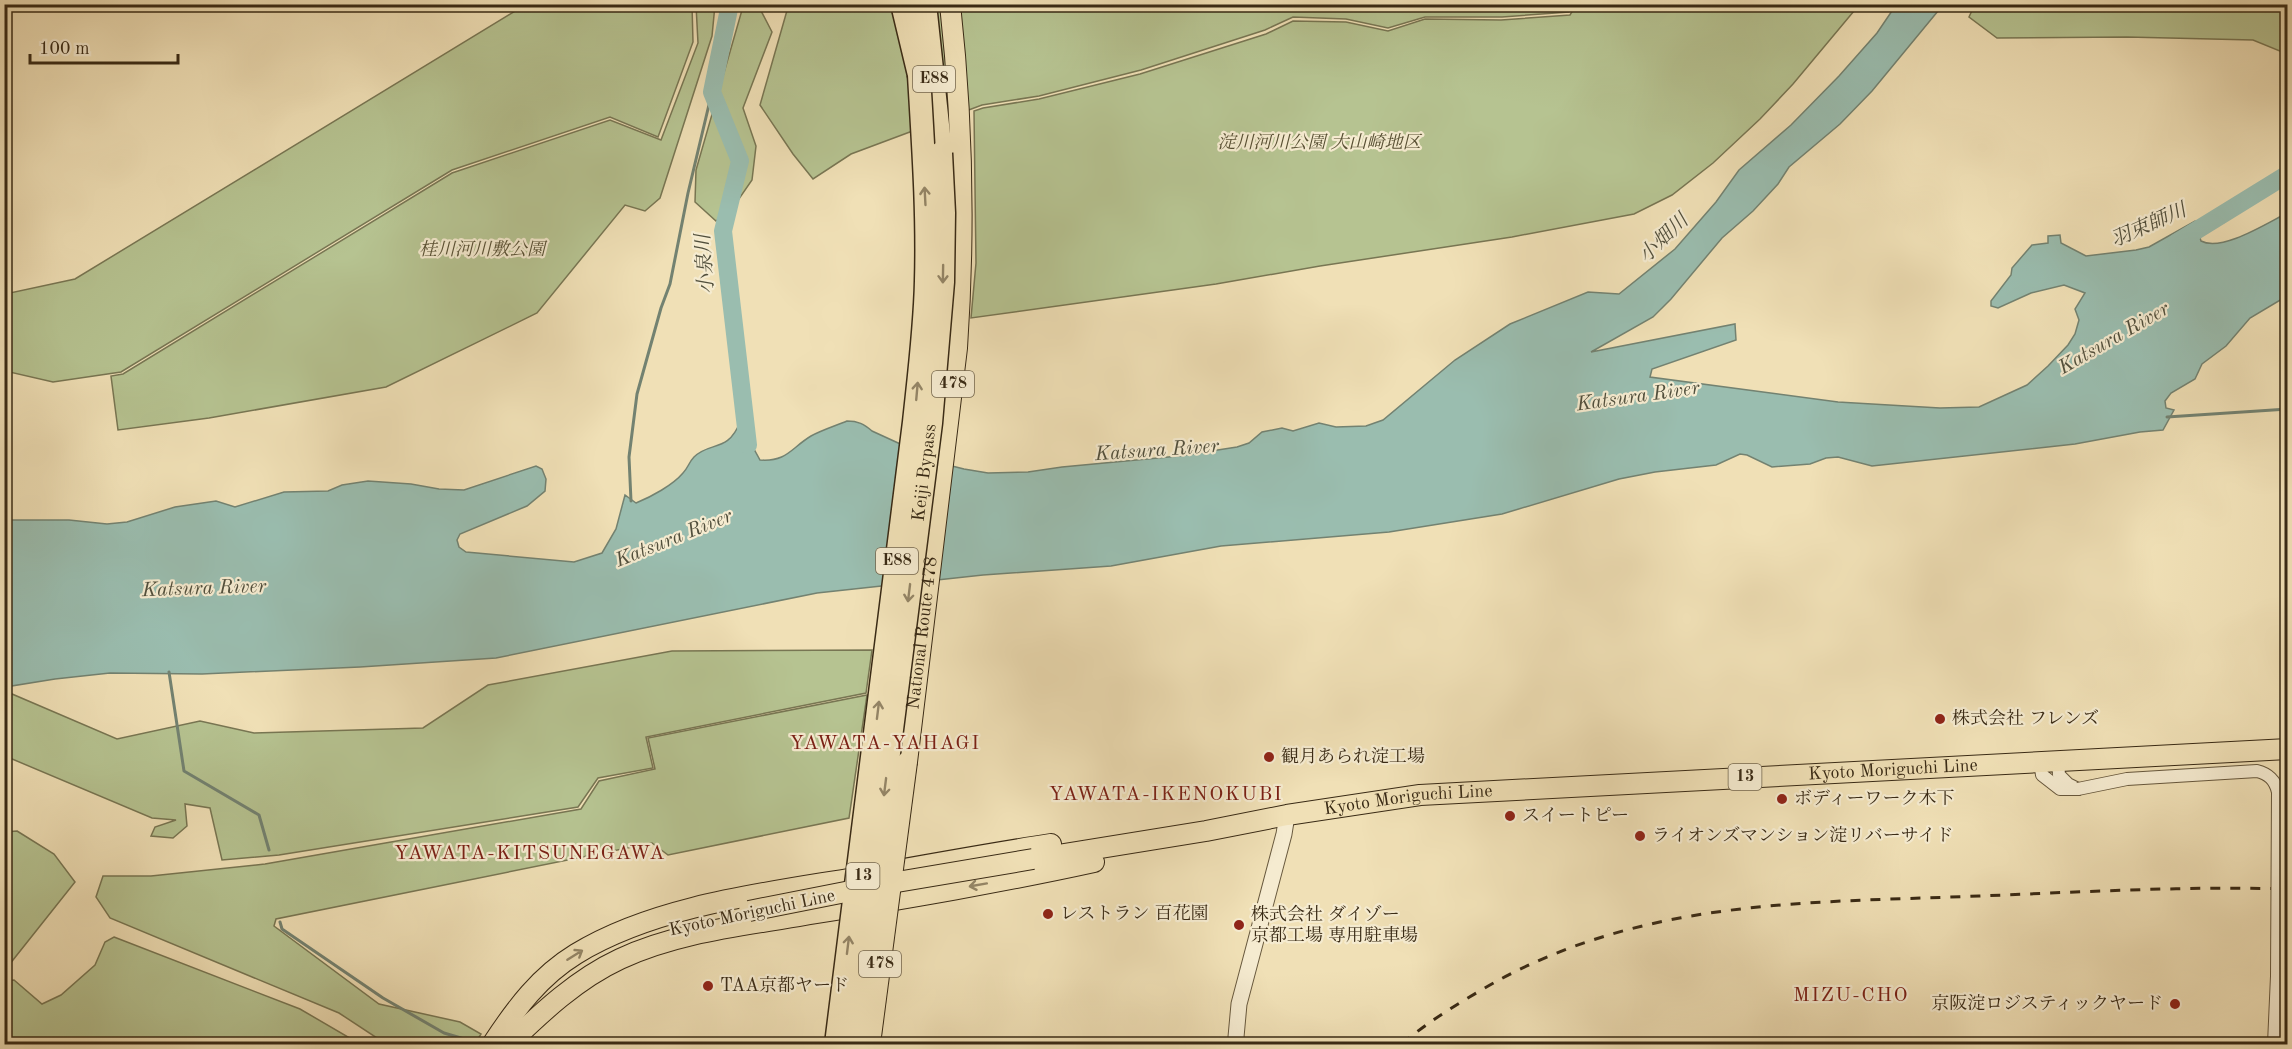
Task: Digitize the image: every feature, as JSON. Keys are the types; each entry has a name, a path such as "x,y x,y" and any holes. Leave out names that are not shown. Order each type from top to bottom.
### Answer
{"highway":[{"path":"902,4 919,75"},
{"name":"Keiji Bypass","path":"836,1044 914,422 926,282 926,211 919,75 909,4"},
{"name":"Keiji Bypass","path":"852,1044 931,423 943,282 944,213 941,153 926,4"},
{"name":"E88","path":"932,4 941,100 941,153"}],"main road":[{"name":"National Route 478","path":"870,1044 947,436 961,291 962,144 950,4"},
{"name":"Kyoto Moriguchi Line","path":"501,1044 553,988 603,957 638,940 680,927 756,909 891,883 1206,831 1283,816 1444,793 2050,768 2288,749"},
{"name":"13","path":"501,1044 579,983 619,960 756,909 1013,847 1257,813 1283,816"},
{"name":"13","path":"501,1044 512,1014 551,971 599,941 641,922 1020,878 1234,835 1261,827 1283,816"}],"street":[{"path":"2050,768 2068,784 2078,789 2127,778 2257,771 2271,777 2278,792 2277,976 2282,1000 2274,1044"},
{"path":"1238,1044 1236,1037 1239,1004 1284,834 1283,816"},
{"path":"1013,847 1020,878"}],"green space":[{"path":"1975,4 2287,5 2287,54 2253,40 2127,37 1997,38 1969,17"},
{"path":"525,5 692,5 693,42 658,137 610,117 452,170 121,372 53,382 5,371 5,294 75,279"},
{"name":"桂川河川敷公園","path":"696,5 715,5 712,36 660,198 645,211 625,205 537,313 386,387 209,418 118,430 111,376 123,374 452,173 610,120 661,140 698,43"},
{"path":"751,5 758,5 772,32 743,108 756,146 752,180 732,209 716,221 695,202 696,170 742,10"},
{"path":"791,5 1573,5 1569,12 1502,17 1425,17 1388,28 1346,19 1293,17 1265,30 1141,70 1039,96 982,105 851,154 813,179 760,105 788,7"},
{"name":"淀川河川公園 大山崎地区","path":"1576,5 1859,5 1793,84 1713,163 1672,195 1634,214 1512,237 1216,284 971,318 976,263 974,111 1039,99 1140,74 1266,34 1293,21 1346,22 1388,31 1425,19 1501,20 1570,15"},
{"path":"872,650 866,693 646,737 653,768 598,778 578,807 279,855 222,860 210,808 185,804 187,826 173,838 151,836 155,827 176,820 152,818 5,756 5,691 117,739 200,721 254,733 423,728 488,685 672,651"},
{"path":"867,695 849,818 668,855 652,843 276,919 274,926 379,1004 460,1022 481,1034 475,1044 386,1044 339,1013 110,918 96,897 103,876 151,876 265,864 581,809 599,781 655,769 648,738"},
{"path":"17,831 54,854 75,882 5,970 5,832"},
{"path":"114,937 300,1009 360,1044 5,1044 5,981 14,980 42,1004 61,995 95,965 105,942"}],"water":[{"name":"Katsura River","path":"1896,5 1943,5 1872,91 1840,124 1789,167 1778,184 1753,211 1722,238 1653,317 1591,352 1735,324 1736,340 1652,369 1650,377 1838,402 1940,408 1979,407 2027,385 2068,345 2075,334 2079,320 2075,309 2085,293 2064,285 2031,293 1998,308 1991,306 1991,301 2011,275 2012,268 2032,245 2048,243 2048,236 2060,235 2061,243 2086,256 2136,250 2149,247 2195,221 2201,241 2220,243 2244,235 2287,213 2287,296 2250,318 2226,346 2202,364 2195,379 2171,393 2165,401 2166,408 2174,410 2163,430 2075,444 1872,466 1838,457 1826,458 1810,464 1772,467 1740,454 1716,465 1619,479 1502,514 1389,532 1221,546 1111,566 983,575 817,593 496,658 202,674 110,673 5,687 5,520 69,520 107,524 127,522 175,507 216,501 235,507 284,492 328,491 342,485 368,481 464,490 536,466 542,469 546,479 545,491 527,506 460,534 457,540 459,547 466,552 574,562 602,553 616,529 625,495 636,503 674,482 700,452 730,438 740,422 751,422 754,449 760,460 777,459 811,436 851,421 861,423 872,431 944,464 988,473 1028,472 1179,456 1237,447 1249,443 1262,432 1282,428 1293,431 1319,423 1336,427 1366,426 1383,420 1455,360 1510,324 1588,292 1619,294 1675,249 1716,202 1739,170 1791,125 1839,76 1877,33"}],"waterway":[{"name":"小泉川","path":"730,4 712,92 740,161 723,231 748,445"},
{"path":"631,501 629,457 637,394 670,284 688,193 712,92"},
{"name":"羽束師川","path":"2176,243 2288,174"},
{"path":"2167,417 2288,409"},
{"path":"169,672 184,771 259,815 269,850"},
{"path":"280,922 282,929 383,998 444,1033 478,1043"}],"railway":[{"path":"1402,1044 1458,1004 1537,961 1598,938 1659,922 1721,911 1849,901 2133,890 2288,889"}],"place":[{"name":"株式会社 フレンズ","path":"1940,719"},
{"name":"観月あられ淀工場","path":"1269,757"},
{"name":"ボディーワーク木下","path":"1782,799"},
{"name":"スイートピー","path":"1510,816"},
{"name":"ライオンズマンション淀リバーサイド","path":"1640,836"},
{"name":"レストラン 百花園","path":"1048,914"},
{"name":"株式会社 ダイゾー 京都工場 専用駐車場","path":"1239,925"},
{"name":"TAA京都ヤード","path":"708,986"},
{"name":"京阪淀ロジスティックヤード","path":"2175,1004"}],"district":[{"name":"YAWATA-YAHAGI","path":"885,744"},
{"name":"YAWATA-IKENOKUBI","path":"1166,795"},
{"name":"YAWATA-KITSUNEGAWA","path":"530,854"},
{"name":"MIZU-CHO","path":"1851,996"}],"water label":[{"name":"小畑川","path":"1664,239"}]}
